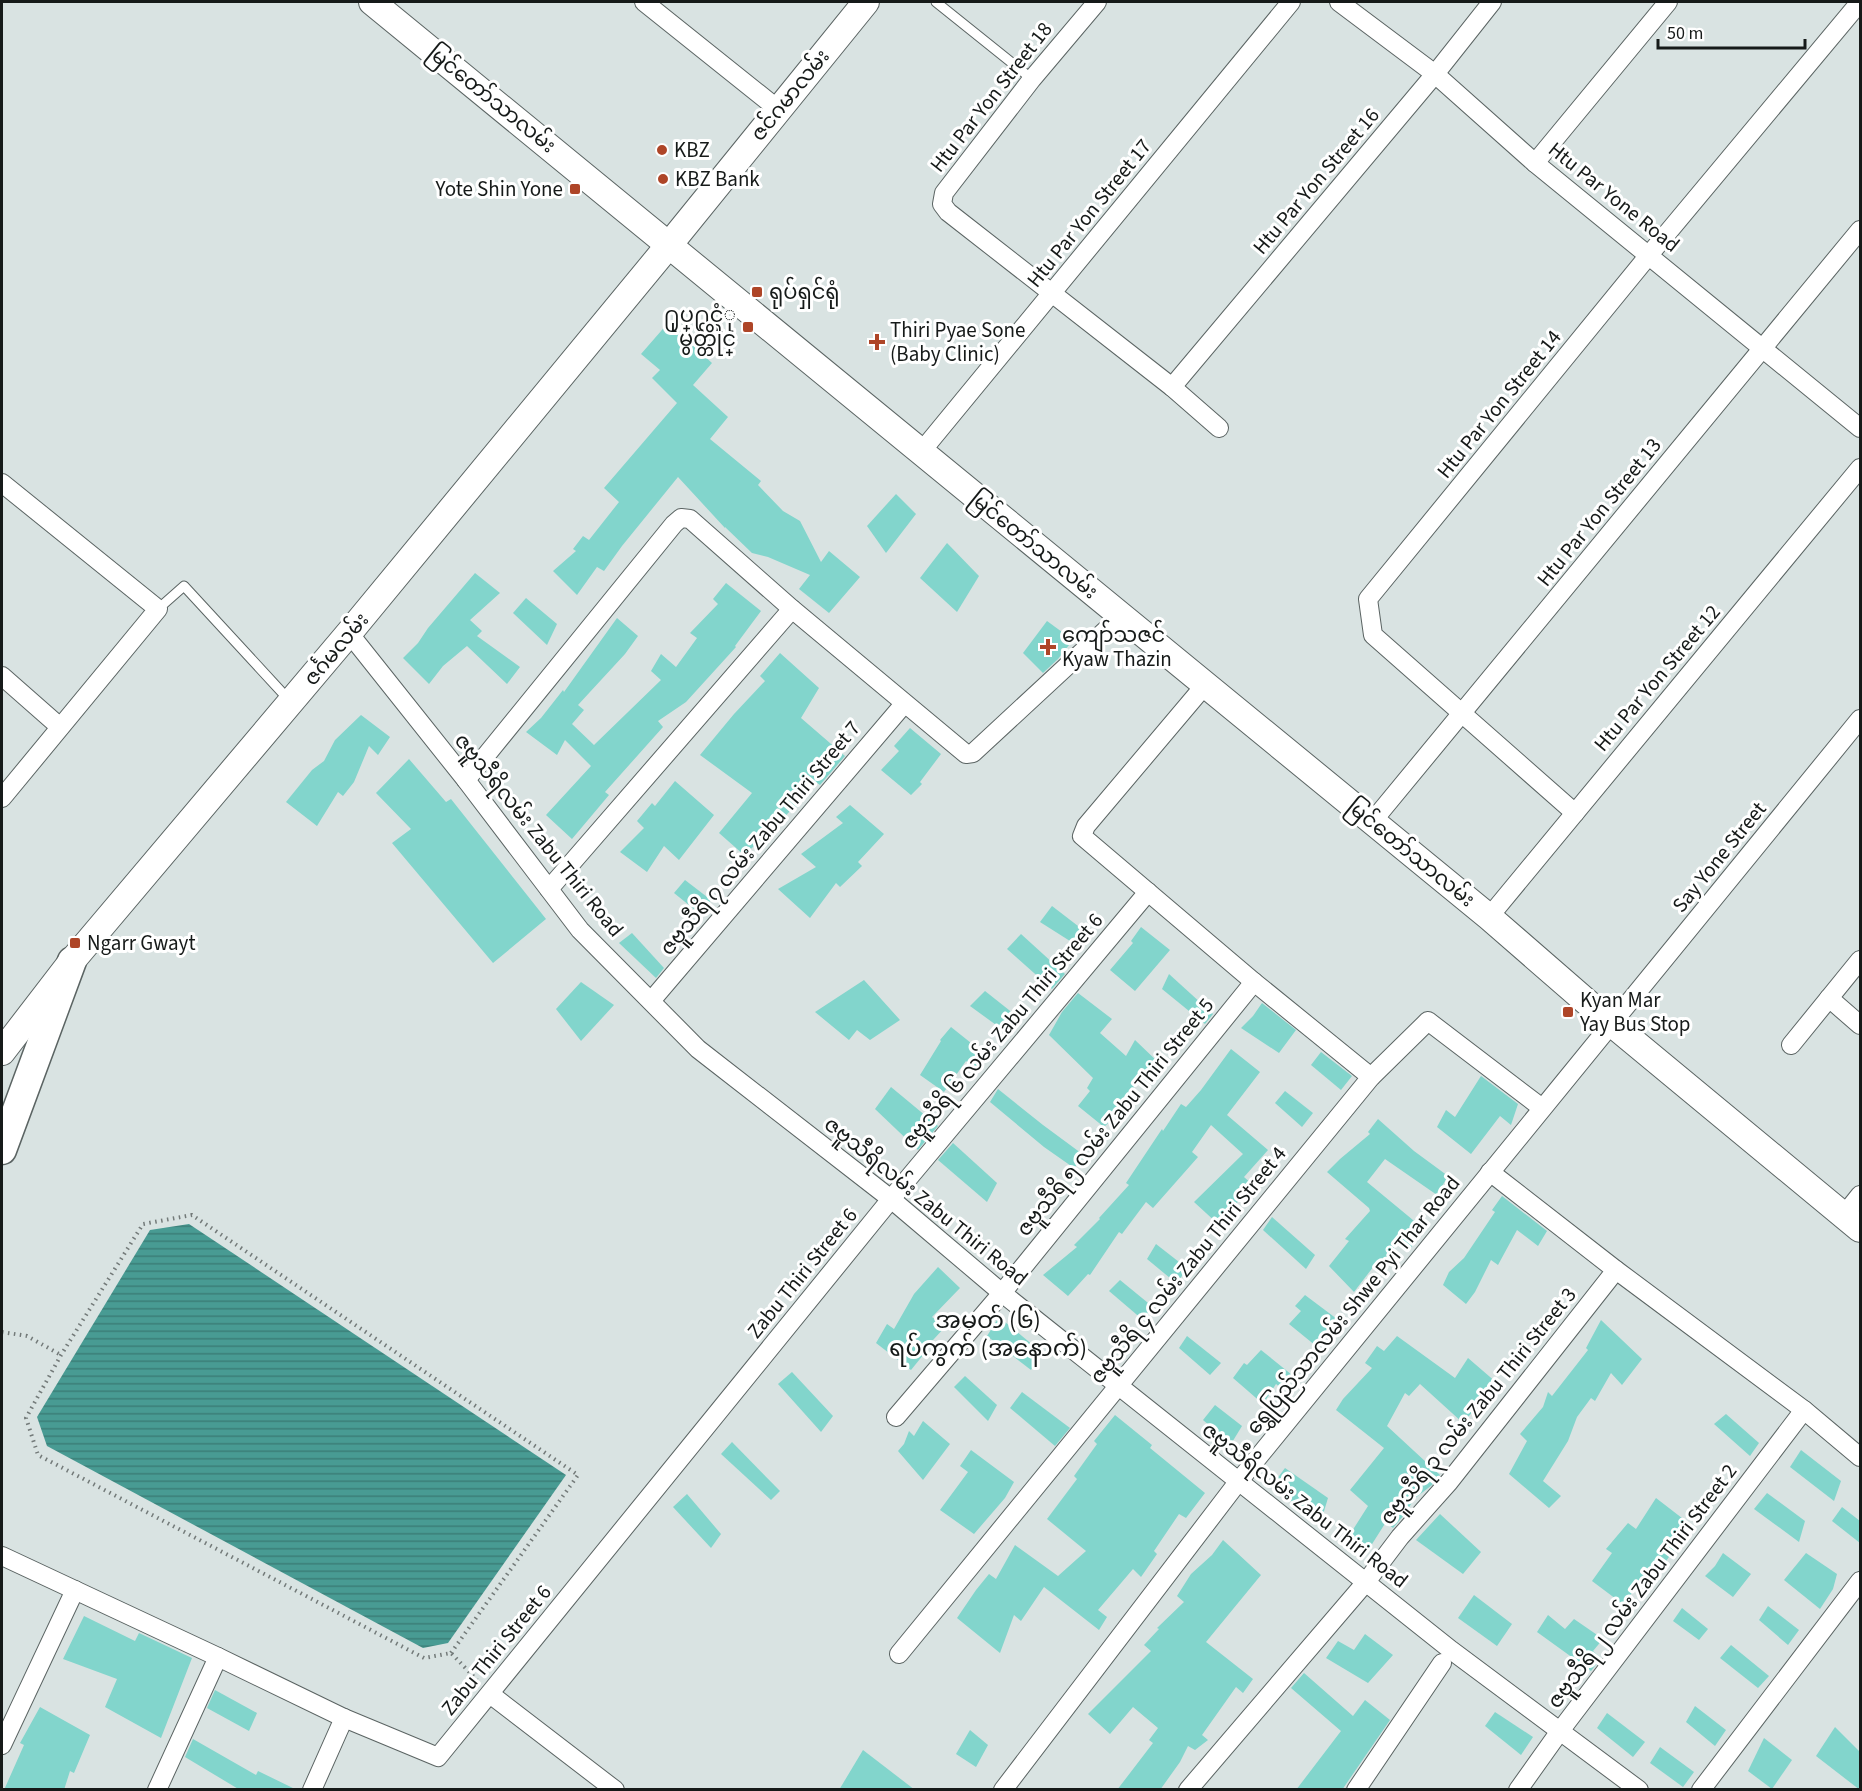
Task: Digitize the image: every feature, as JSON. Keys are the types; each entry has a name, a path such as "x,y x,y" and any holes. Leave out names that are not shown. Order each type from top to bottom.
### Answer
{"main road":[{"name":"မြင်တော်သာလမ်း","path":"372,2 1489,917 1611,1023 1852,1222"},
{"name":"ဇင်ဂမာလမ်း","path":"669,245 866,2"},
{"name":"ဇင်္ဂမလမ်း","path":"2,1052 72,961 349,633 669,245"},
{"path":"2,1150 72,961"}],"street":[{"path":"644,2 778,110"},
{"name":"Htu Par Yon Street 18","path":"1051,294 948,212 942,204 944,193 1032,79 1097,2"},
{"name":"Htu Par Yon Street 17","path":"921,452 1291,2"},
{"name":"Htu Par Yone Road","path":"1339,2 1435,74 1535,163 1860,428"},
{"name":"Htu Par Yon Street 16","path":"1172,387 1435,74 1492,2"},
{"path":"1535,163 1668,2"},
{"name":"Htu Par Yon Street 14","path":"1575,813 1373,635 1368,599 1649,255 1860,2"},
{"name":"Htu Par Yon Street 13","path":"1372,822 1860,230"},
{"path":"1051,294 1172,387 1219,428"},
{"name":"Htu Par Yon Street 12","path":"1489,917 1860,468"},
{"path":"2,483 158,609 2,798"},
{"path":"466,780 681,518 690,519 792,609 966,754 973,753 1121,616"},
{"path":"549,890 792,609"},
{"name":"ဇဗူသီရိလမ်း Zabu Thiri Road","path":"349,633 466,780 580,930 698,1049 891,1199 1002,1293 1451,1650 1639,1790"},
{"path":"2,676 60,727"},
{"path":"1205,685 1086,826 1082,836 1254,982 1371,1077"},
{"name":"ဇဗူသီရိ ၇ လမ်း Zabu Thiri Street 7","path":"651,1001 904,704"},
{"name":"Say Yone Street","path":"1611,1023 1860,719"},
{"name":"ဇဗူသီရိ ၆ လမ်း Zabu Thiri Street 6","path":"891,1199 1148,892"},
{"path":"1791,1045 1860,960"},
{"name":"ဇဗူသီရိ ၅ လမ်း Zabu Thiri Street 5","path":"896,1417 1002,1293 1254,982"},
{"path":"1829,998 1860,1025"},
{"name":"ဇဗူသီရိ ၄ လမ်း Zabu Thiri Street 4","path":"899,1654 1371,1077 1428,1021 1542,1108"},
{"name":"ရွှေပြည်သာလမ်း Shwe Pyi Thar Road","path":"1003,1790 1238,1482 1611,1023"},
{"path":"1490,1172 1616,1270 1804,1410 1860,1457"},
{"path":"1852,1222 1860,1195"},
{"name":"Zabu Thiri Street 6","path":"2,1556 344,1718 438,1757 891,1199"},
{"name":"ဇဗူသီရိ ၃ လမ်း Zabu Thiri Street 3","path":"1188,1790 1366,1582 1400,1537 1449,1482 1616,1270"},
{"name":"ဇဗူသီရိ ၂ လမ်း Zabu Thiri Street 2","path":"1518,1790 1560,1731 1804,1410"},
{"path":"1701,1790 1860,1581"},
{"path":"2,1745 75,1590"},
{"path":"157,1790 218,1657"},
{"path":"1356,1790 1442,1663"},
{"path":"490,1694 615,1790"},
{"path":"312,1790 344,1718"}],"lane":[{"path":"936,2 1032,79"},
{"path":"158,609 184,586 291,702"}],"path":[{"path":"192,1215 578,1475 451,1653 424,1658 38,1455 26,1418 62,1355 143,1224 192,1215"},
{"path":"2,1332 27,1336 62,1355"},
{"path":"451,1653 490,1694"}],"water":[{"path":"189,1224 566,1475 448,1643 423,1648 47,1446 37,1417 150,1230"}],"building":[{"path":"668,323 712,363 693,385 728,417 710,439 761,481 758,485 783,511 800,521 821,562 829,551 860,577 829,613 799,589 810,575 768,557 752,553 725,528 678,477 604,571 597,567 577,595 553,571 576,551 573,549 583,536 589,540 619,502 604,488 677,403 652,378 660,370 641,354"},
{"path":"896,494 916,514 886,553 867,526"},
{"path":"947,543 979,576 957,612 920,578"},
{"path":"475,573 500,593 470,620 482,631 477,636 520,667 507,684 467,646 443,666 429,684 403,658"},
{"path":"726,583 761,611 736,647 686,702 658,721 663,727 605,792 609,795 572,839 546,815 591,766 565,740 557,755 526,732 541,718 563,690 564,692 617,618 638,636 625,654 578,705 584,710 572,724 594,745 661,680 651,671 661,654 676,667 697,638 690,633 718,604 713,599"},
{"path":"526,598 557,624 547,645 513,613"},
{"name":"ကျော်သဇင် Kyaw Thazin","path":"1047,621 1073,640 1043,673 1023,653"},
{"path":"780,653 819,688 801,718 845,756 820,785 817,783 794,810 792,809 744,855 719,833 752,793 700,755 765,681 760,676"},
{"path":"361,715 390,737 378,755 369,746 354,782 343,796 338,792 317,826 286,802 312,770 324,761 335,740"},
{"path":"910,728 941,754 920,782 922,784 911,795 881,770 899,751 894,746"},
{"path":"409,759 446,802 451,799 546,919 493,963 392,843 411,829 376,793"},
{"path":"675,781 714,815 679,860 664,846 647,872 620,852 644,828 637,821 652,803 655,806"},
{"path":"850,805 884,834 858,862 862,866 840,887 836,883 810,918 778,889 816,867 801,854 843,823 836,817"},
{"path":"685,880 711,900 700,914 674,893"},
{"path":"1052,906 1091,936 1081,948 1040,922"},
{"path":"1141,927 1170,950 1135,991 1110,970 1133,943 1131,941"},
{"path":"632,933 664,968 656,978 619,943"},
{"path":"1021,934 1065,974 1052,989 1007,949"},
{"path":"1169,974 1213,1014 1205,1024 1162,989"},
{"path":"864,980 900,1020 870,1040 857,1030 849,1040 815,1012"},
{"path":"581,982 614,1005 581,1041 556,1009"},
{"path":"985,991 1014,1014 1003,1030 970,1006"},
{"path":"1078,993 1112,1019 1100,1033 1126,1056 1135,1040 1159,1063 1123,1098 1129,1103 1104,1127 1078,1106 1090,1091 1087,1088 1093,1078 1049,1035 1062,1012"},
{"path":"1262,1003 1296,1030 1279,1053 1241,1028"},
{"path":"951,1027 986,1055 976,1069 966,1061 944,1092 920,1075 940,1040"},
{"path":"1231,1049 1260,1072 1227,1115 1268,1150 1244,1177 1253,1185 1218,1224 1194,1202 1243,1154 1211,1125 1192,1152 1198,1157 1153,1208 1146,1202 1122,1234 1119,1232 1090,1275 1088,1274 1068,1296 1043,1275 1077,1247 1074,1245 1129,1185 1126,1183 1162,1129 1163,1131 1181,1104 1186,1107 1201,1090"},
{"path":"1321,1052 1352,1076 1341,1090 1311,1065"},
{"path":"1481,1076 1518,1104 1511,1125 1500,1116 1471,1154 1437,1127 1446,1110 1455,1117"},
{"path":"891,1087 938,1126 918,1150 875,1109"},
{"path":"998,1089 1085,1156 1074,1168 1044,1147 990,1102"},
{"path":"1285,1091 1313,1113 1302,1127 1275,1103"},
{"path":"1378,1119 1414,1151 1448,1176 1437,1195 1385,1159 1367,1182 1419,1225 1411,1249 1401,1240 1380,1264 1377,1262 1354,1292 1329,1266 1349,1241 1345,1239 1370,1211 1327,1172 1370,1134 1368,1132"},
{"path":"953,1143 997,1183 987,1202 938,1160"},
{"path":"1502,1196 1547,1231 1538,1246 1517,1230 1498,1265 1491,1260 1475,1292 1466,1304 1443,1285 1449,1272 1464,1258 1495,1212 1492,1210"},
{"path":"1272,1217 1315,1255 1306,1269 1263,1230"},
{"path":"1156,1244 1188,1269 1176,1283 1147,1259"},
{"path":"938,1267 960,1288 932,1317 945,1327 922,1352 924,1354 911,1370 876,1343 887,1324 894,1329 914,1294"},
{"path":"1120,1280 1153,1307 1143,1320 1109,1291"},
{"path":"1305,1295 1337,1319 1328,1334 1316,1346 1289,1324 1301,1311 1295,1306"},
{"path":"999,1317 1040,1351 1031,1370 987,1336"},
{"path":"1601,1320 1642,1359 1622,1385 1611,1373 1595,1401 1591,1398 1577,1417 1568,1441 1543,1481 1561,1496 1549,1508 1509,1474 1527,1441 1520,1434 1543,1407 1548,1392 1552,1396 1588,1350 1586,1348"},
{"path":"1187,1336 1221,1363 1210,1375 1179,1348"},
{"path":"1397,1336 1455,1378 1468,1358 1497,1383 1463,1423 1420,1384 1409,1396 1405,1393 1387,1426 1440,1475 1432,1485 1414,1499 1393,1528 1386,1522 1367,1552 1347,1539 1368,1506 1350,1490 1384,1448 1336,1410 1343,1399 1372,1368 1365,1363 1377,1346 1384,1351"},
{"path":"1261,1350 1292,1375 1281,1388 1276,1384 1263,1404 1233,1378 1244,1363 1247,1365"},
{"path":"792,1372 833,1416 821,1432 778,1384"},
{"path":"965,1376 997,1405 988,1421 954,1387"},
{"path":"1022,1392 1070,1428 1055,1446 1010,1408"},
{"path":"1215,1405 1242,1426 1231,1444 1203,1420"},
{"path":"1726,1414 1759,1443 1750,1456 1714,1424"},
{"path":"1115,1415 1152,1445 1150,1448 1205,1493 1186,1518 1179,1514 1154,1551 1157,1554 1141,1577 1133,1569 1098,1610 1107,1617 1099,1630 1044,1587 1021,1621 1014,1615 1000,1653 957,1618 989,1574 996,1579 1015,1545 1058,1576 1086,1551 1047,1519 1077,1479 1074,1476 1097,1444 1094,1441"},
{"path":"923,1421 950,1444 923,1480 898,1451 904,1444 909,1431 914,1436"},
{"path":"732,1442 780,1491 771,1500 721,1454"},
{"path":"971,1450 1014,1482 1005,1498 974,1534 940,1510 968,1472 960,1466"},
{"path":"1801,1450 1841,1481 1834,1501 1790,1467"},
{"path":"1285,1468 1328,1498 1321,1521 1271,1487"},
{"path":"1767,1493 1805,1521 1799,1542 1754,1509"},
{"path":"687,1494 721,1534 711,1548 673,1507"},
{"path":"1656,1498 1691,1525 1651,1583 1642,1577 1624,1605 1592,1581 1612,1553 1606,1549 1628,1523 1636,1529"},
{"path":"1842,1507 1860,1521 1860,1543 1832,1521"},
{"path":"1440,1514 1481,1552 1463,1574 1416,1540"},
{"path":"1223,1540 1261,1575 1206,1642 1253,1679 1243,1693 1236,1687 1202,1735 1208,1740 1195,1750 1188,1746 1180,1762 1160,1790 1117,1790 1153,1743 1149,1740 1158,1728 1133,1707 1110,1734 1088,1714 1151,1651 1144,1645 1159,1629 1157,1628 1184,1602 1177,1596 1191,1574 1212,1555"},
{"path":"1723,1553 1751,1574 1733,1597 1705,1576"},
{"path":"1806,1553 1837,1574 1833,1589 1820,1609 1784,1580"},
{"path":"1474,1595 1512,1624 1497,1646 1458,1618"},
{"path":"1768,1606 1799,1630 1788,1645 1759,1620"},
{"path":"1682,1608 1708,1629 1699,1640 1673,1621"},
{"path":"1548,1615 1565,1629 1574,1619 1603,1639 1593,1651 1601,1658 1591,1671 1537,1632"},
{"path":"84,1616 135,1641 139,1633 192,1658 161,1738 105,1707 117,1679 63,1659"},
{"path":"1365,1634 1393,1655 1368,1683 1326,1658 1338,1641 1354,1650"},
{"path":"1731,1645 1769,1676 1758,1688 1720,1658"},
{"path":"1304,1673 1353,1716 1365,1700 1390,1720 1342,1790 1296,1790 1341,1731 1291,1688"},
{"path":"215,1690 257,1713 249,1731 207,1708"},
{"path":"1695,1706 1726,1730 1715,1746 1686,1722"},
{"path":"40,1707 90,1735 74,1773 70,1771 64,1790 4,1790 24,1745 20,1743"},
{"path":"1495,1712 1533,1737 1521,1755 1485,1726"},
{"path":"1607,1713 1645,1742 1633,1757 1597,1728"},
{"path":"1835,1727 1860,1752 1860,1790 1816,1756"},
{"path":"970,1730 988,1745 976,1767 956,1754"},
{"path":"1764,1738 1792,1760 1772,1789 1748,1771"},
{"path":"193,1739 256,1775 258,1771 297,1790 240,1790 185,1757"},
{"path":"1660,1747 1694,1772 1683,1787 1650,1763"},
{"path":"863,1750 915,1790 839,1790"}],"place":[{"name":"KBZ","path":"662,150"},
{"name":"KBZ Bank","path":"663,179"},
{"name":"Yote Shin Yone","path":"575,189"},
{"name":"ရုပ်ရှင်ရုံ","path":"757,292"},
{"name":"႐ုပ္႐ွင္ရံု မွတ္တိုင္","path":"748,327"},
{"name":"Thiri Pyae Sone (Baby Clinic)","path":"877,342"},
{"name":"ကျော်သဇင် Kyaw Thazin","path":"1048,647"},
{"name":"Ngarr Gwayt","path":"75,943"},
{"name":"Kyan Mar Yay Bus Stop","path":"1568,1012"}],"district":[{"name":"အမှတ် (၆) ရပ်ကွက် (အနောက်)","path":"988,1334"}]}
